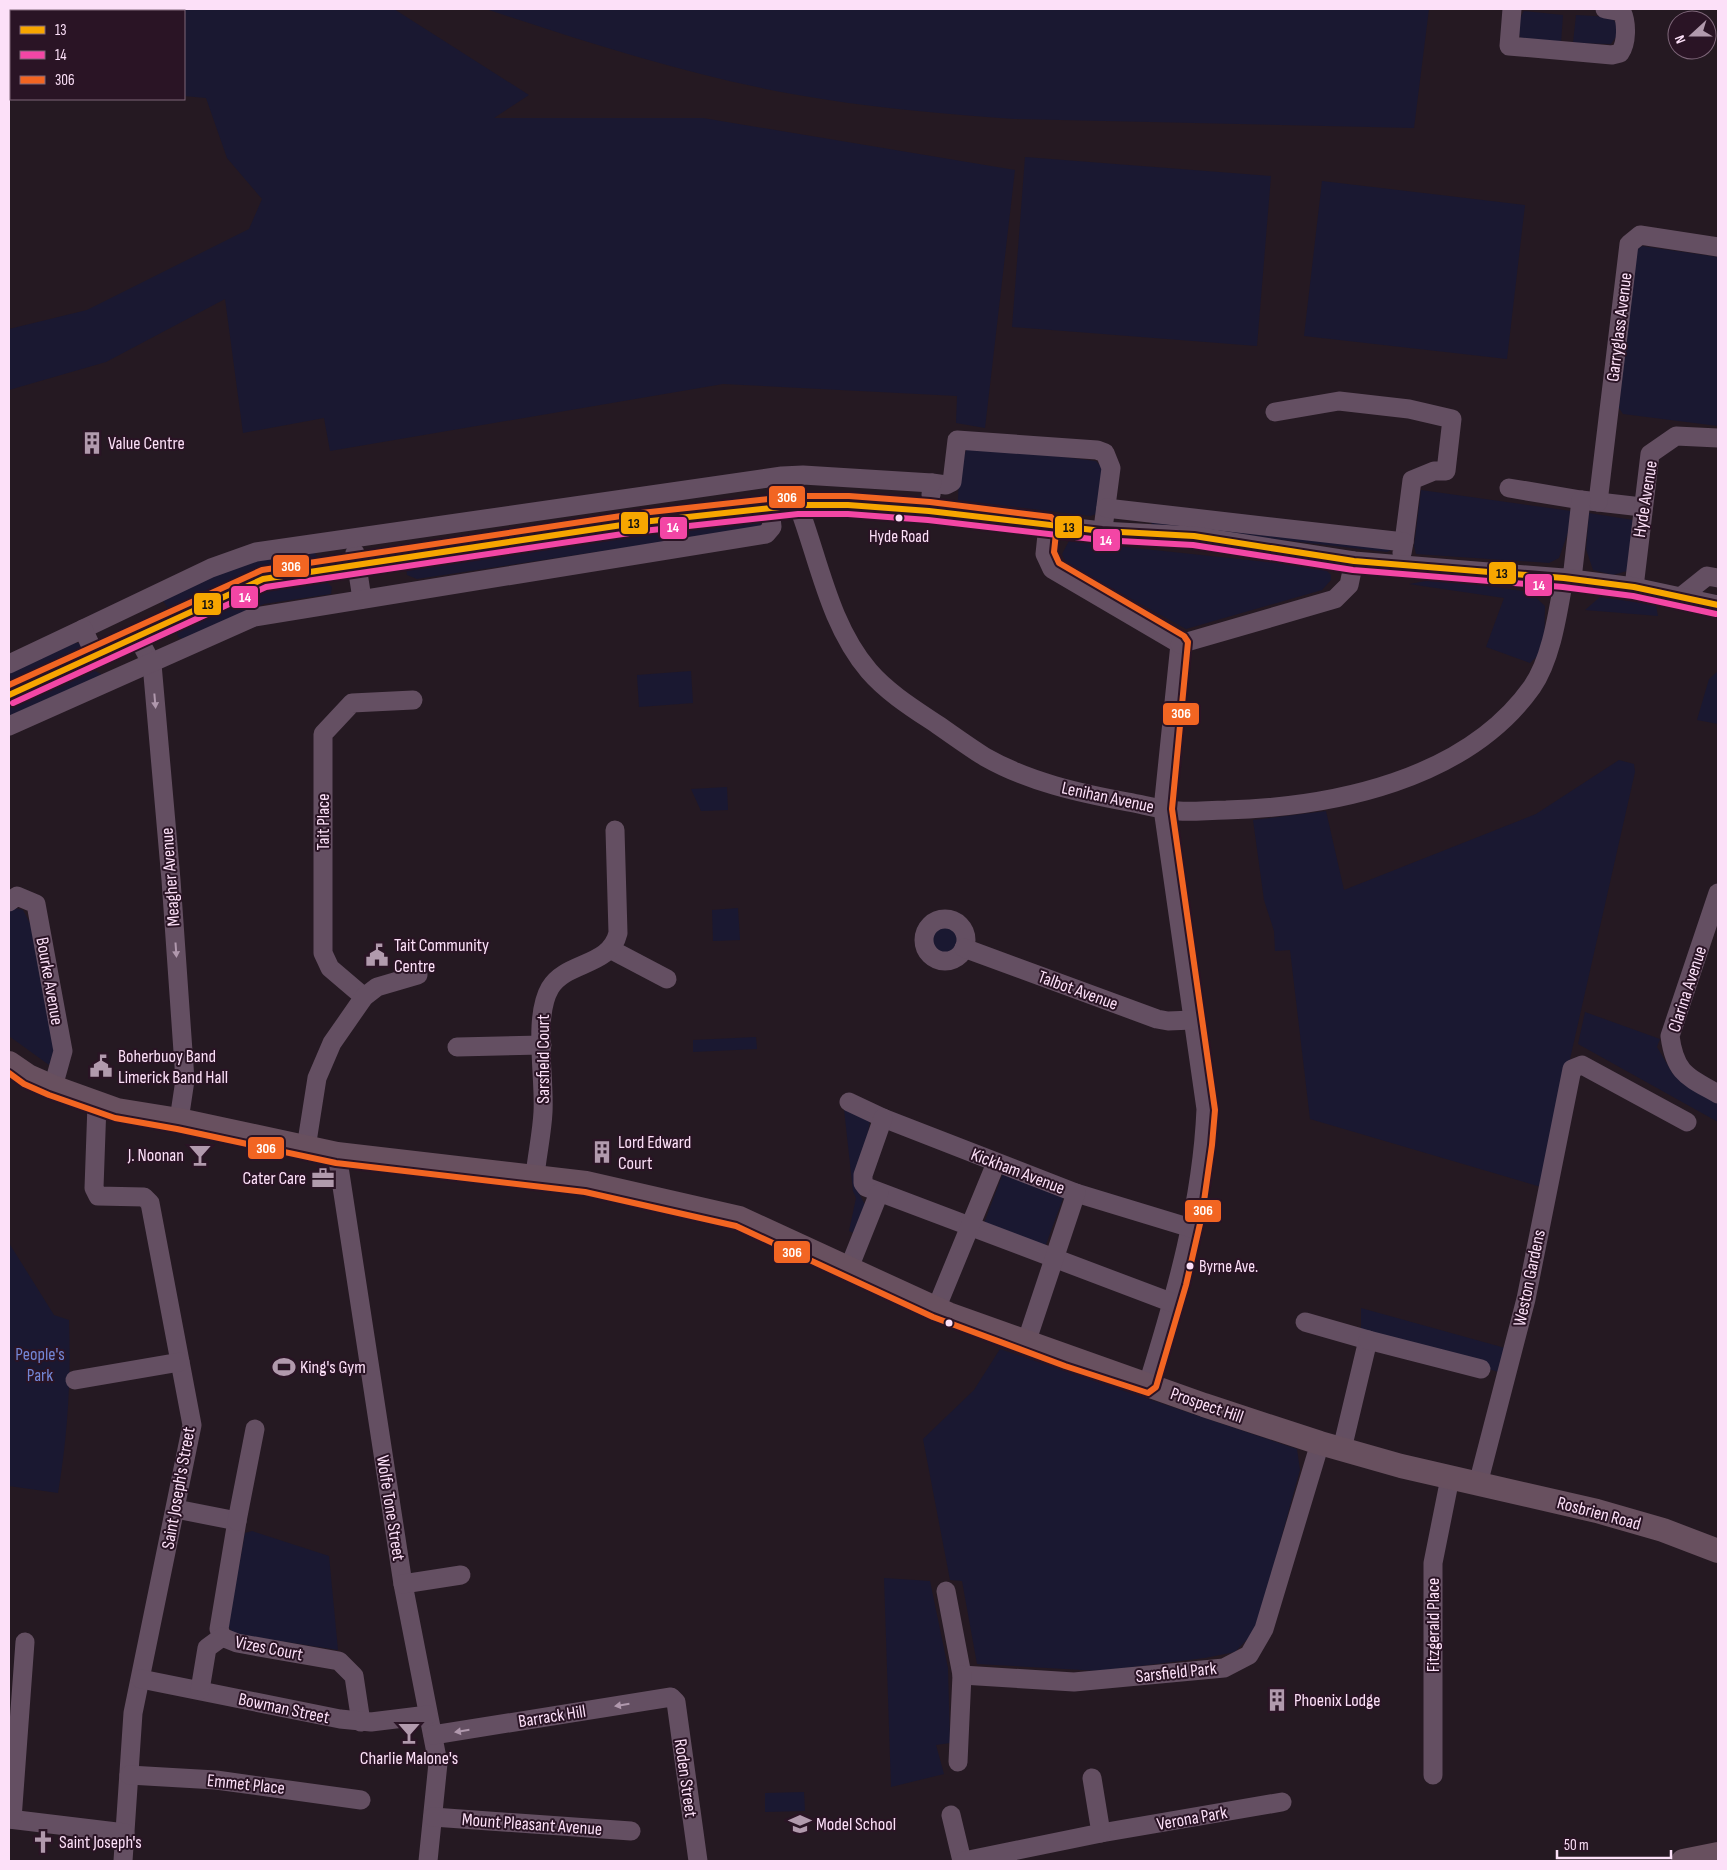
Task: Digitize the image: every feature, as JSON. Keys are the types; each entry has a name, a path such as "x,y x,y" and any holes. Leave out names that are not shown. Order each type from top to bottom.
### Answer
{"main road":[{"name":"Prospect Hill","path":"9,1063 28,1076 97,1104 337,1154 586,1183 739,1218 936,1309 1026,1343 1320,1443 1478,1484"},
{"name":"Rosbrien Road","path":"1478,1484 1597,1511 1663,1530 1718,1551"},
{"path":"1683,1861 1718,1854"}],"street":[{"path":"1512,9 1509,46 1612,55 1620,53 1624,47 1626,19 1622,12 1605,9"},
{"name":"Garryglass Avenue","path":"1568,578 1589,501 1629,244 1640,235 1718,247"},
{"path":"1275,412 1339,401 1409,409 1452,419 1446,471 1434,471 1412,480 1402,565"},
{"name":"Hyde Avenue","path":"1634,587 1642,507 1650,454 1676,436 1718,438"},
{"path":"9,664 211,568 256,552 782,476 803,475 946,485 952,482 957,440 1097,450 1105,453 1111,468 1102,531"},
{"path":"929,511 932,483"},
{"path":"1509,488 1589,501 1642,507"},
{"path":"9,695 138,638 264,579 642,522 798,505 848,505 929,511 1102,531 1194,536 1354,561 1568,578 1634,587 1718,605"},
{"name":"Lenihan Avenue","path":"798,505 837,619 857,655 891,692 985,757 1010,769 1066,789 1178,811 1237,810 1310,803 1383,787 1436,766 1490,731 1512,712 1534,684 1553,637 1568,578"},
{"path":"1106,508 1404,542"},
{"path":"9,726 254,617 766,534 772,527 771,517"},
{"path":"1048,525 1045,554 1052,569 1180,644 1335,599 1349,585 1354,561"},
{"path":"352,537 362,599"},
{"path":"1682,596 1707,576 1718,578"},
{"path":"147,599 160,627"},
{"path":"83,629 96,657"},
{"name":"Meagher Avenue","path":"138,638 152,664 171,880 184,1080 179,1120"},
{"path":"1148,1384 1173,1303 1191,1228 1204,1155 1206,1109 1164,809 1180,644"},
{"name":"Tait Place","path":"364,997 330,968 323,953 323,734 352,703 413,700"},
{"path":"615,830 618,933 616,942 610,949 668,979"},
{"name":"Clarina Avenue","path":"1718,893 1670,1036 1672,1049 1682,1073 1718,1094"},
{"name":"Bourke Avenue","path":"9,902 17,896 36,904 63,1052 53,1087"},
{"name":"Talbot Avenue","path":"964,948 1156,1019 1168,1021 1193,1020"},
{"name":"Sarsfield Court","path":"535,1176 543,1112 541,1021 543,1004 553,983 566,972 597,959 610,949"},
{"path":"306,1148 317,1078 332,1043 364,997 377,987 418,975"},
{"path":"457,1047 542,1045"},
{"name":"Weston Gardens","path":"1478,1484 1526,1299 1572,1070 1582,1065 1687,1122"},
{"name":"Kickham Avenue","path":"849,1102 883,1118 1076,1193 1191,1228"},
{"name":"Saint Joseph's Street","path":"97,1104 94,1188 98,1196 144,1197 150,1203 192,1426 133,1713 123,1861"},
{"path":"883,1118 862,1175 863,1183 866,1187 1173,1303"},
{"name":"Wolfe Tone Street","path":"337,1154 403,1584 438,1763 428,1861"},
{"path":"936,1309 972,1227 996,1163"},
{"path":"849,1268 879,1193"},
{"path":"1026,1343 1076,1193"},
{"path":"1305,1322 1481,1369"},
{"path":"1342,1449 1368,1340"},
{"path":"74,1380 180,1362"},
{"name":"Vizes Court","path":"254,1429 219,1630 222,1637 237,1642 339,1661 354,1676 361,1722"},
{"name":"Sarsfield Park","path":"962,1675 1074,1682 1224,1668 1249,1655 1264,1629 1320,1443"},
{"name":"Fitzgerald Place","path":"1434,1775 1432,1563 1450,1478"},
{"path":"176,1509 237,1521"},
{"path":"403,1584 461,1574"},
{"path":"946,1591 962,1675 958,1762"},
{"path":"200,1690 207,1648 222,1637"},
{"path":"24,1642 10,1819 125,1833"},
{"name":"Bowman Street","path":"141,1679 361,1722 428,1715"},
{"name":"Barrack Hill","path":"433,1735 670,1697"},
{"name":"Roden Street","path":"670,1697 676,1702 698,1861"},
{"name":"Emmet Place","path":"130,1775 216,1780 361,1800"},
{"path":"1092,1778 1101,1833"},
{"name":"Verona Park","path":"963,1861 1101,1833 1282,1802"},
{"path":"951,1815 963,1861"},
{"name":"Mount Pleasant Avenue","path":"433,1818 631,1831"}],"green space":[{"path":"394,9 529,95 494,118 703,118 1015,170 985,428 956,423 957,396 723,384 330,451 324,418 243,433 225,299 106,362 9,390 9,329 87,310 249,229 262,199 227,158 206,98 185,96 185,10 72,10"},
{"path":"486,9 1429,9 1414,128 1014,119 931,112 819,99 753,86 675,67"},
{"path":"1524,11 1563,15 1561,43 1521,39 1519,25"},
{"path":"1576,15 1611,17 1617,24 1616,37 1611,44 1573,43"},
{"path":"1025,157 1271,176 1257,346 1012,327"},
{"path":"1322,181 1525,205 1507,359 1304,336"},
{"path":"1642,246 1718,257 1718,426 1623,414 1619,408 1633,252"},
{"path":"985,447 1096,461 1104,470 1097,514 1090,516 958,500 959,475 966,450 969,448"},
{"path":"1421,490 1571,511 1571,524 1559,558 1549,563 1416,554 1414,546"},
{"path":"1589,513 1633,520 1627,571 1613,575 1593,570 1586,549"},
{"path":"1150,518 1393,549 1387,552 1152,525"},
{"path":"761,522 761,526 756,528 417,579 407,575 406,567 624,536"},
{"path":"1069,541 1324,568 1331,575 1331,580 1322,590 1186,629 1066,563 1062,554"},
{"path":"313,550 318,558 315,563 175,609 168,608 161,598 245,559"},
{"path":"324,579 332,587 331,594 264,604 183,639 178,637 176,627 249,595"},
{"path":"1437,579 1530,592 1545,606 1544,650 1530,663 1486,647 1504,598 1409,584"},
{"path":"1600,597 1656,605 1658,616 1585,610"},
{"path":"73,643 83,643 87,650 9,686 9,671"},
{"path":"91,669 101,674 98,681 9,719 9,705 63,686"},
{"path":"691,671 693,703 639,707 637,675"},
{"path":"1718,671 1718,724 1697,720 1709,679"},
{"path":"1619,760 1634,764 1635,772 1541,1187 1310,1119 1290,950 1275,951 1274,931 1264,900 1253,820 1326,811 1344,890 1536,814"},
{"path":"727,787 728,810 701,811 691,789"},
{"path":"11,907 23,910 34,931 56,1043 49,1065 9,1036 9,909"},
{"path":"738,908 740,940 713,941 712,910"},
{"path":"944,925 954,929 958,939 954,949 944,953 934,949 930,939 934,929"},
{"path":"1585,1012 1660,1039 1657,1047 1673,1074 1718,1103 1718,1122 1578,1044"},
{"path":"756,1037 757,1049 693,1052 693,1040"},
{"path":"844,1109 870,1121 858,1191 865,1205 856,1234 849,1231 856,1198 853,1191"},
{"path":"1003,1173 1064,1196 1045,1247 984,1223"},
{"name":"People's Park","path":"9,1243 54,1315 69,1320 70,1364 68,1407 58,1493 9,1486"},
{"path":"1361,1308 1516,1351 1511,1376 1361,1329"},
{"path":"1000,1349 1297,1449 1300,1470 1256,1630 1235,1652 1205,1658 1100,1671 977,1664 962,1581 950,1580 923,1439 974,1390"},
{"path":"252,1531 329,1556 338,1650 234,1634 228,1626 245,1533"},
{"path":"884,1578 930,1581 948,1668 950,1743 936,1745 944,1774 891,1787"},
{"path":"804,1792 805,1811 765,1812 765,1793"}],"transit line":[{"name":"306","path":"9,685 262,570 641,513 797,496 849,496 930,502 1051,517 1057,523 1054,552 1059,563 1184,636 1188,642 1172,809 1215,1110 1202,1215 1186,1285 1156,1387 1148,1393 1065,1366 933,1317 736,1226 585,1192 336,1163 177,1129 115,1118 49,1095 24,1084 9,1073"},
{"name":"13","path":"9,695 263,579 642,522 798,505 848,505 929,511 1102,531 1194,536 1354,561 1564,578 1634,587 1718,605"},
{"name":"14","path":"13,703 266,587 643,531 798,514 848,514 928,520 1101,540 1193,545 1353,570 1563,587 1633,596 1716,614"}],"place":[{"name":"Value Centre","path":"92,443"},
{"name":"Hyde Road","path":"899,518"},
{"name":"Tait Community Centre","path":"377,955"},
{"name":"Boherbuoy Band Limerick Band Hall","path":"101,1066"},
{"name":"Lord Edward Court","path":"602,1152"},
{"name":"J. Noonan","path":"200,1155"},
{"name":"Cater Care","path":"323,1178"},
{"name":"Byrne Ave.","path":"1190,1266"},
{"name":"King's Gym","path":"284,1367"},
{"name":"Phoenix Lodge","path":"1277,1700"},
{"name":"Charlie Malone's","path":"409,1733"},
{"name":"Model School","path":"800,1824"},
{"name":"Saint Joseph's","path":"43,1842"}]}
